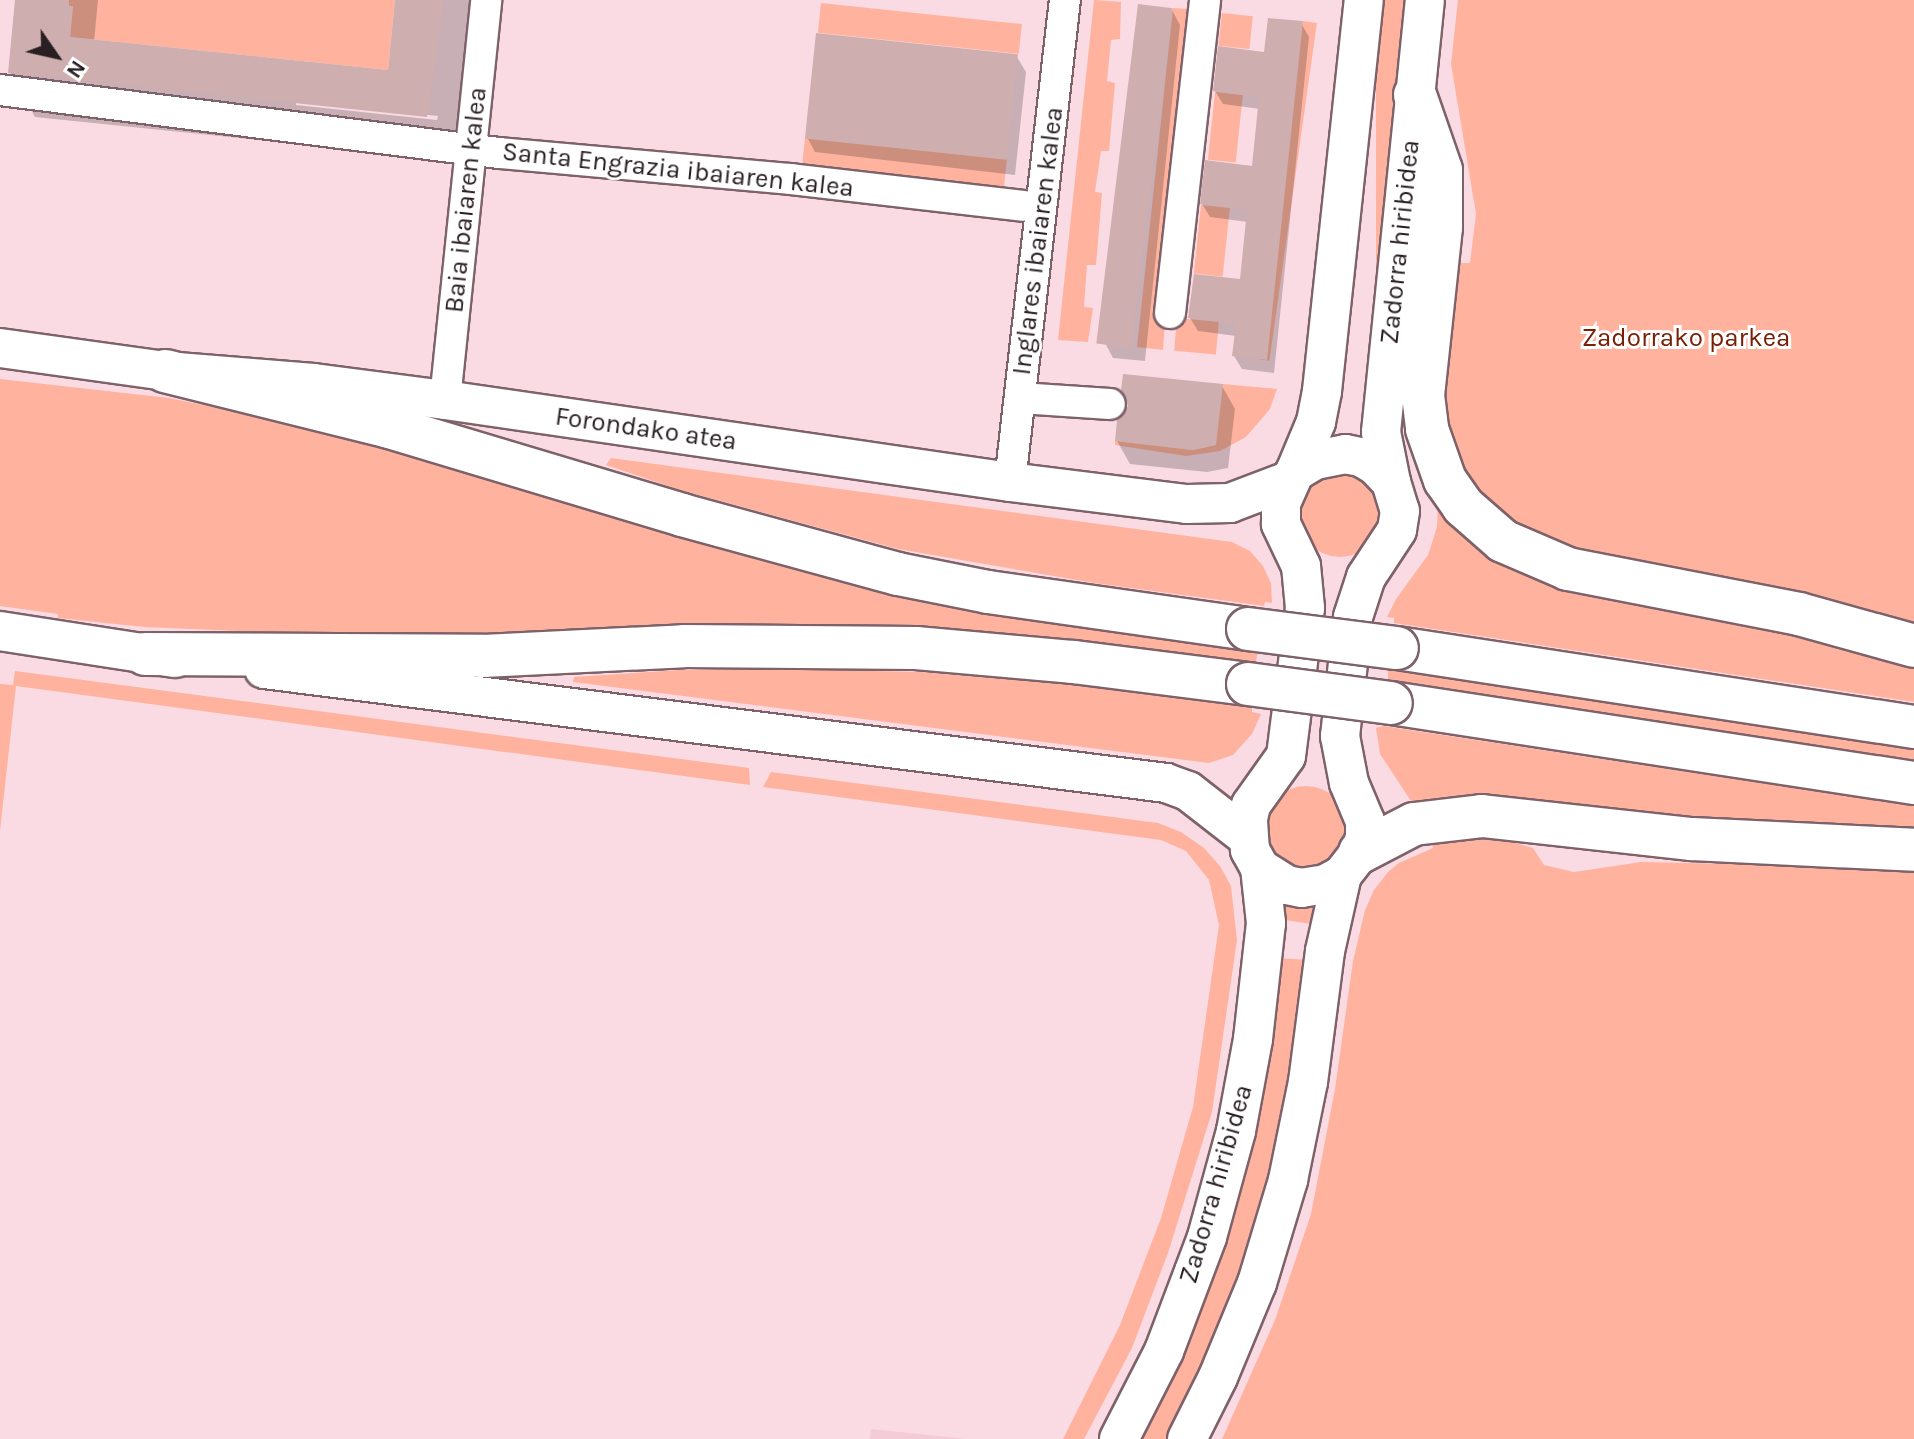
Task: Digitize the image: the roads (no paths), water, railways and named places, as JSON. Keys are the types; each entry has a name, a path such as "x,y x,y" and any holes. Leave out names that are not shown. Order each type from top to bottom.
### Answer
{"highway":[{"path":"1415,95 1441,170 1441,227 1423,395 1425,418 1434,456 1463,506 1503,541 1568,569 1799,614 1914,646"},
{"path":"165,371 389,427 682,515 898,574 988,592 1633,681 1914,727"},
{"path":"145,654 483,656 684,646 788,645 972,651 1391,703 1914,783"},
{"path":"1351,864 1414,824 1482,816 1692,839 1914,850"}],"main road":[{"path":"1292,477 1316,422 1322,391 1364,0"},
{"name":"Zadorra hiribidea","path":"1351,864 1365,821 1343,759 1342,721 1358,595 1397,530 1400,511 1381,432 1425,0"},
{"name":"Forondako atea","path":"0,348 165,371 314,383 445,400 1010,482 1187,504 1230,503 1292,477 1315,460 1345,454 1361,457 1376,466 1391,482"},
{"name":"Zadorra hiribidea","path":"1119,1439 1164,1351 1207,1237 1236,1131 1265,946 1251,805 1286,756 1293,717 1305,586 1301,566 1281,524 1281,503 1292,477"},
{"path":"0,631 145,654 1166,783 1188,791 1254,853 1273,879 1302,888 1326,884 1351,864"},
{"path":"1187,1439 1218,1377 1257,1283 1288,1180 1308,1082 1325,951 1351,864"}],"street":[{"name":"Baia ibaiaren kalea","path":"445,400 486,0"},
{"name":"Inglares ibaiaren kalea","path":"1010,482 1065,0"},
{"path":"1170,313 1205,0"},
{"name":"Santa Engrazia ibaiaren kalea","path":"0,90 471,148 1023,206"},
{"path":"1020,398 1110,404"}],"park label":[{"name":"Zadorrako parkea","path":"1686,338"}]}
